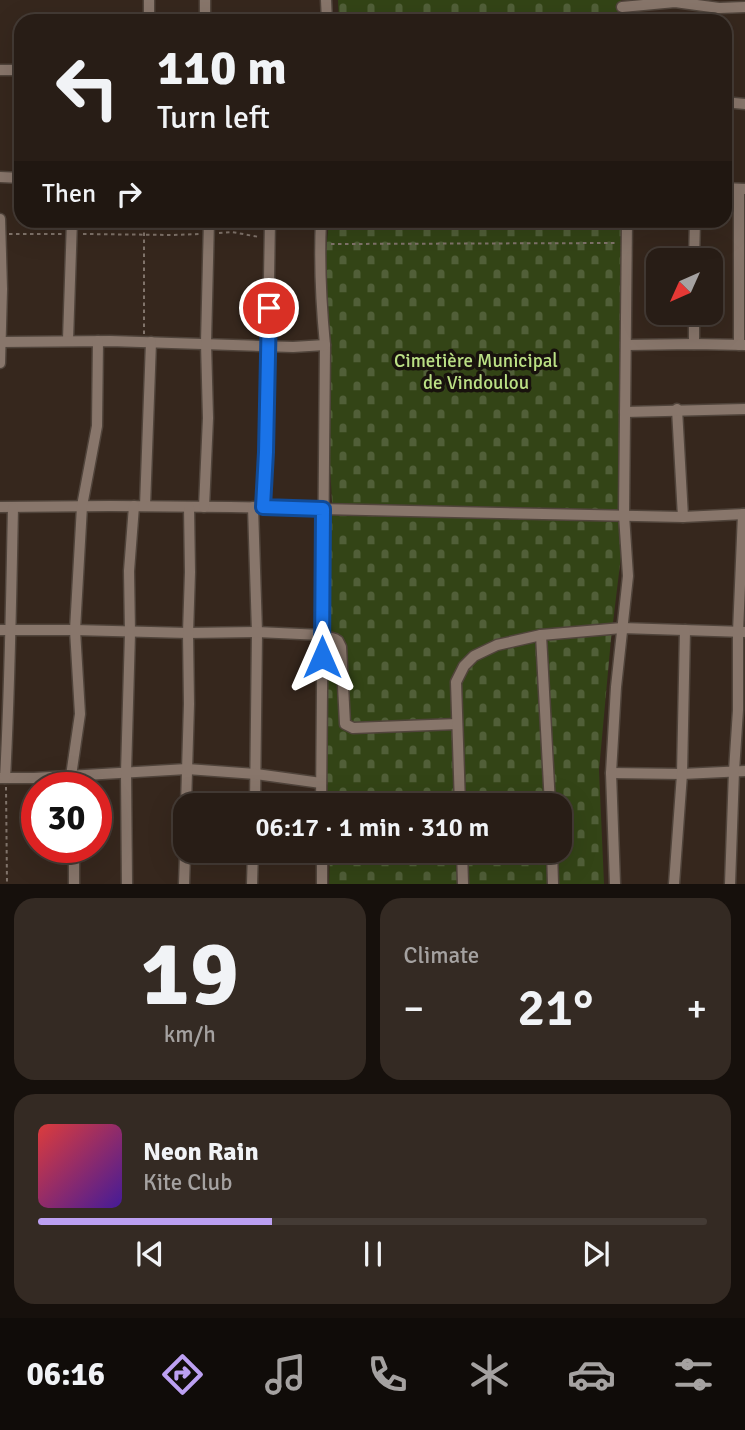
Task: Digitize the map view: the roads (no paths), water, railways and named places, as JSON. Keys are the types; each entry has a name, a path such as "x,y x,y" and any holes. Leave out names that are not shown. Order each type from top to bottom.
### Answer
{"street":[{"path":"622,4 675,2 719,8 745,7"},
{"path":"627,345 742,345 742,189"},
{"path":"0,219 0,363"},
{"path":"68,340 72,228"},
{"path":"204,507 208,418 206,344 208,228"},
{"path":"255,793 258,507 267,440 270,228"},
{"path":"321,228 321,300 325,345 321,793"},
{"path":"615,884 611,773 616,687 628,576 624,515 628,228"},
{"path":"694,248 695,228"},
{"path":"694,326 694,344"},
{"path":"1,342 68,340 293,347 325,345"},
{"path":"72,772 80,702 75,630 82,506 97,426 98,341"},
{"path":"127,884 129,571 139,506 147,342"},
{"path":"625,412 745,409"},
{"path":"677,410 683,517"},
{"path":"0,507 258,507 683,517 744,514 738,710 739,771 730,884"},
{"path":"186,793 189,507"},
{"path":"13,508 5,630 9,706 3,778 21,778"},
{"path":"460,793 456,682 464,666 474,656 497,645 541,635 622,628 742,632"},
{"path":"5,630 323,635 335,639 341,647 345,724 348,726 457,724"},
{"path":"674,884 682,775 685,630"},
{"path":"541,635 549,793"},
{"path":"112,775 187,769 256,774 321,783"},
{"path":"611,773 682,775 739,771"},
{"path":"74,863 74,884"},
{"path":"184,884 185,863"},
{"path":"252,884 253,863"},
{"path":"322,863 322,884"},
{"path":"462,863 463,884"},
{"path":"552,863 553,884"}],"park label":[{"name":"Cimetière Municipal de Vindoulou","path":"476,372"}]}
